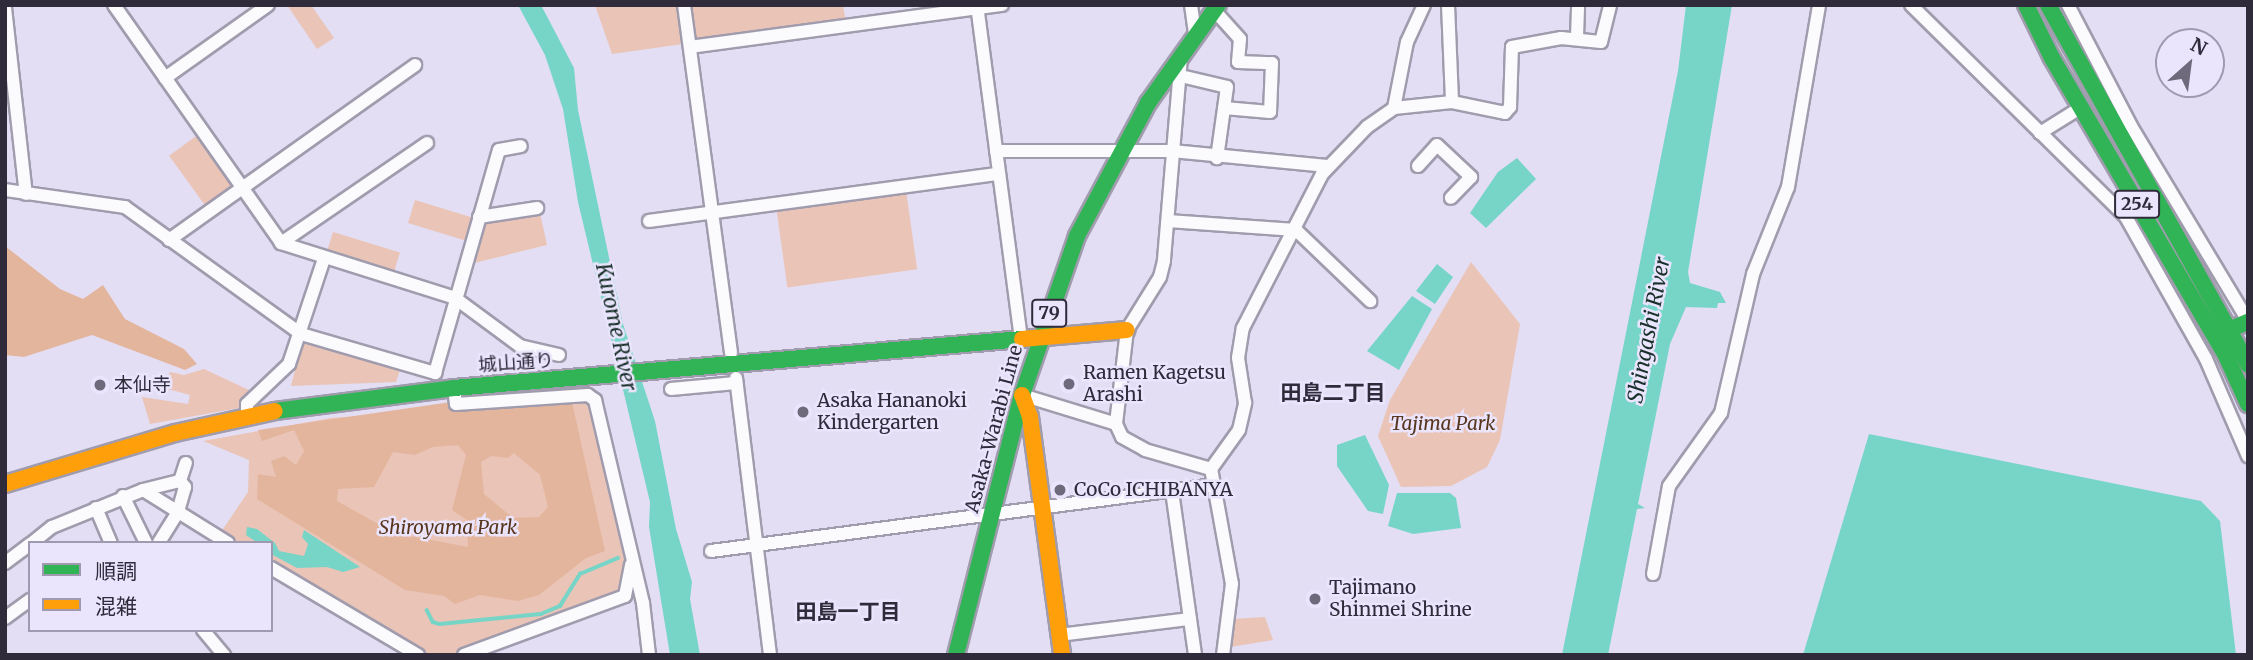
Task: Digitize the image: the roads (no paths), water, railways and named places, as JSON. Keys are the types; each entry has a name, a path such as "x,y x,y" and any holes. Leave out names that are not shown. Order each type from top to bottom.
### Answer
{"main road":[{"name":"254","path":"2026,5 2080,108 2222,332 2248,365"},
{"name":"254","path":"2048,5 2222,332 2248,404"},
{"name":"Asaka-Warabi Line","path":"957,655 1022,395 1077,236 1120,150 1181,53 1216,8"},
{"path":"2222,332 2248,321"},
{"name":"城山通り","path":"5,484 81,459 247,417 454,388 1040,340 1127,330"},
{"path":"1022,395 1030,417 1062,655"}],"street":[{"path":"114,5 281,243 324,259 455,298 520,346 559,355"},
{"path":"165,78 268,5"},
{"path":"684,5 731,353"},
{"path":"690,47 1002,5"},
{"path":"1191,5 1195,34"},
{"path":"1448,5 1452,102"},
{"path":"1577,37 1578,5"},
{"path":"1223,655 1232,584 1212,469 1231,445 1241,421 1245,388 1239,344 1243,328 1327,166 1394,108 1452,102 1505,113 1510,107 1511,47 1577,37 1601,42 1610,5"},
{"path":"1653,574 1669,486 1721,413 1753,274 1788,187 1819,5"},
{"path":"1911,5 2132,226 2206,359 2248,456"},
{"path":"2068,5 2131,126 2248,321"},
{"path":"978,7 1021,341"},
{"path":"1394,108 1400,68 1420,7"},
{"path":"5,8 26,194"},
{"path":"1216,8 1240,38 1238,62 1272,63 1270,112 1224,108"},
{"path":"1181,53 1168,221 1160,276 1127,330 1115,424 1122,437 1145,450 1212,469"},
{"path":"169,240 415,65"},
{"path":"1181,76 1227,87 1217,158"},
{"path":"2040,133 2080,108"},
{"path":"281,243 427,144"},
{"path":"1418,166 1437,145 1471,177 1451,198"},
{"path":"5,190 125,207 301,334 435,373 499,150 521,146"},
{"path":"996,151 1172,151 1217,158 1282,159 1327,166"},
{"path":"649,221 998,173"},
{"path":"479,217 537,208"},
{"path":"1168,221 1296,230 1370,302"},
{"path":"247,417 247,404 289,363 301,334 324,259"},
{"path":"671,389 736,381 770,655"},
{"path":"454,388 456,404 588,395 595,400 632,559 649,655"},
{"path":"1022,395 1115,424"},
{"path":"180,481 186,463"},
{"path":"34,541 52,527 123,496 180,481"},
{"path":"160,541 178,512 185,487 180,481"},
{"path":"711,551 992,514 1042,510 1214,485"},
{"path":"143,490 225,541"},
{"path":"1172,491 1195,655"},
{"path":"123,496 145,541"},
{"path":"96,508 110,541"},
{"path":"5,563 28,545"},
{"path":"464,655 625,596 632,559"},
{"path":"273,569 418,655"},
{"path":"5,618 28,601"},
{"path":"1059,635 1190,619"},
{"path":"205,632 224,655"}],"water":[{"name":"Kurome River","path":"518,5 541,5 574,68 578,110 623,324 655,421 676,529 692,582 690,599 700,655 670,655 649,527 650,502 578,202 563,109 545,55"},
{"name":"Shingashi River","path":"1686,5 1732,5 1688,272 1690,283 1720,292 1726,303 1718,303 1717,308 1686,307 1670,344 1638,504 1645,508 1637,509 1608,655 1562,655 1678,71"},
{"path":"1517,158 1536,179 1486,228 1470,213 1498,172"},
{"path":"1437,264 1453,277 1435,304 1416,291"},
{"path":"1412,296 1432,309 1399,370 1367,351"},
{"path":"1869,434 2201,501 2220,521 2236,655 1803,655"},
{"path":"1365,435 1389,485 1383,514 1368,511 1337,466 1337,445"},
{"path":"1397,493 1450,493 1456,498 1461,528 1413,534 1388,526"},
{"path":"247,527 257,529 272,541 255,541 246,535"},
{"path":"304,530 360,567 343,572 327,567 297,568 273,555 273,541 279,551 304,556 308,544 302,537"}],"waterway":[{"path":"427,610 433,622 440,624 541,614 560,606 580,574 618,558"}],"place":[{"name":"Ramen Kagetsu Arashi","path":"1069,384"},
{"name":"本仙寺","path":"100,385"},
{"name":"Asaka Hananoki Kindergarten","path":"803,412"},
{"name":"CoCo ICHIBANYA","path":"1060,490"},
{"name":"Tajimano Shinmei Shrine","path":"1315,599"}],"district":[{"name":"田島二丁目","path":"1333,393"},
{"name":"田島一丁目","path":"848,612"}],"park label":[{"name":"Tajima Park","path":"1443,424"},
{"name":"Shiroyama Park","path":"448,528"}]}
